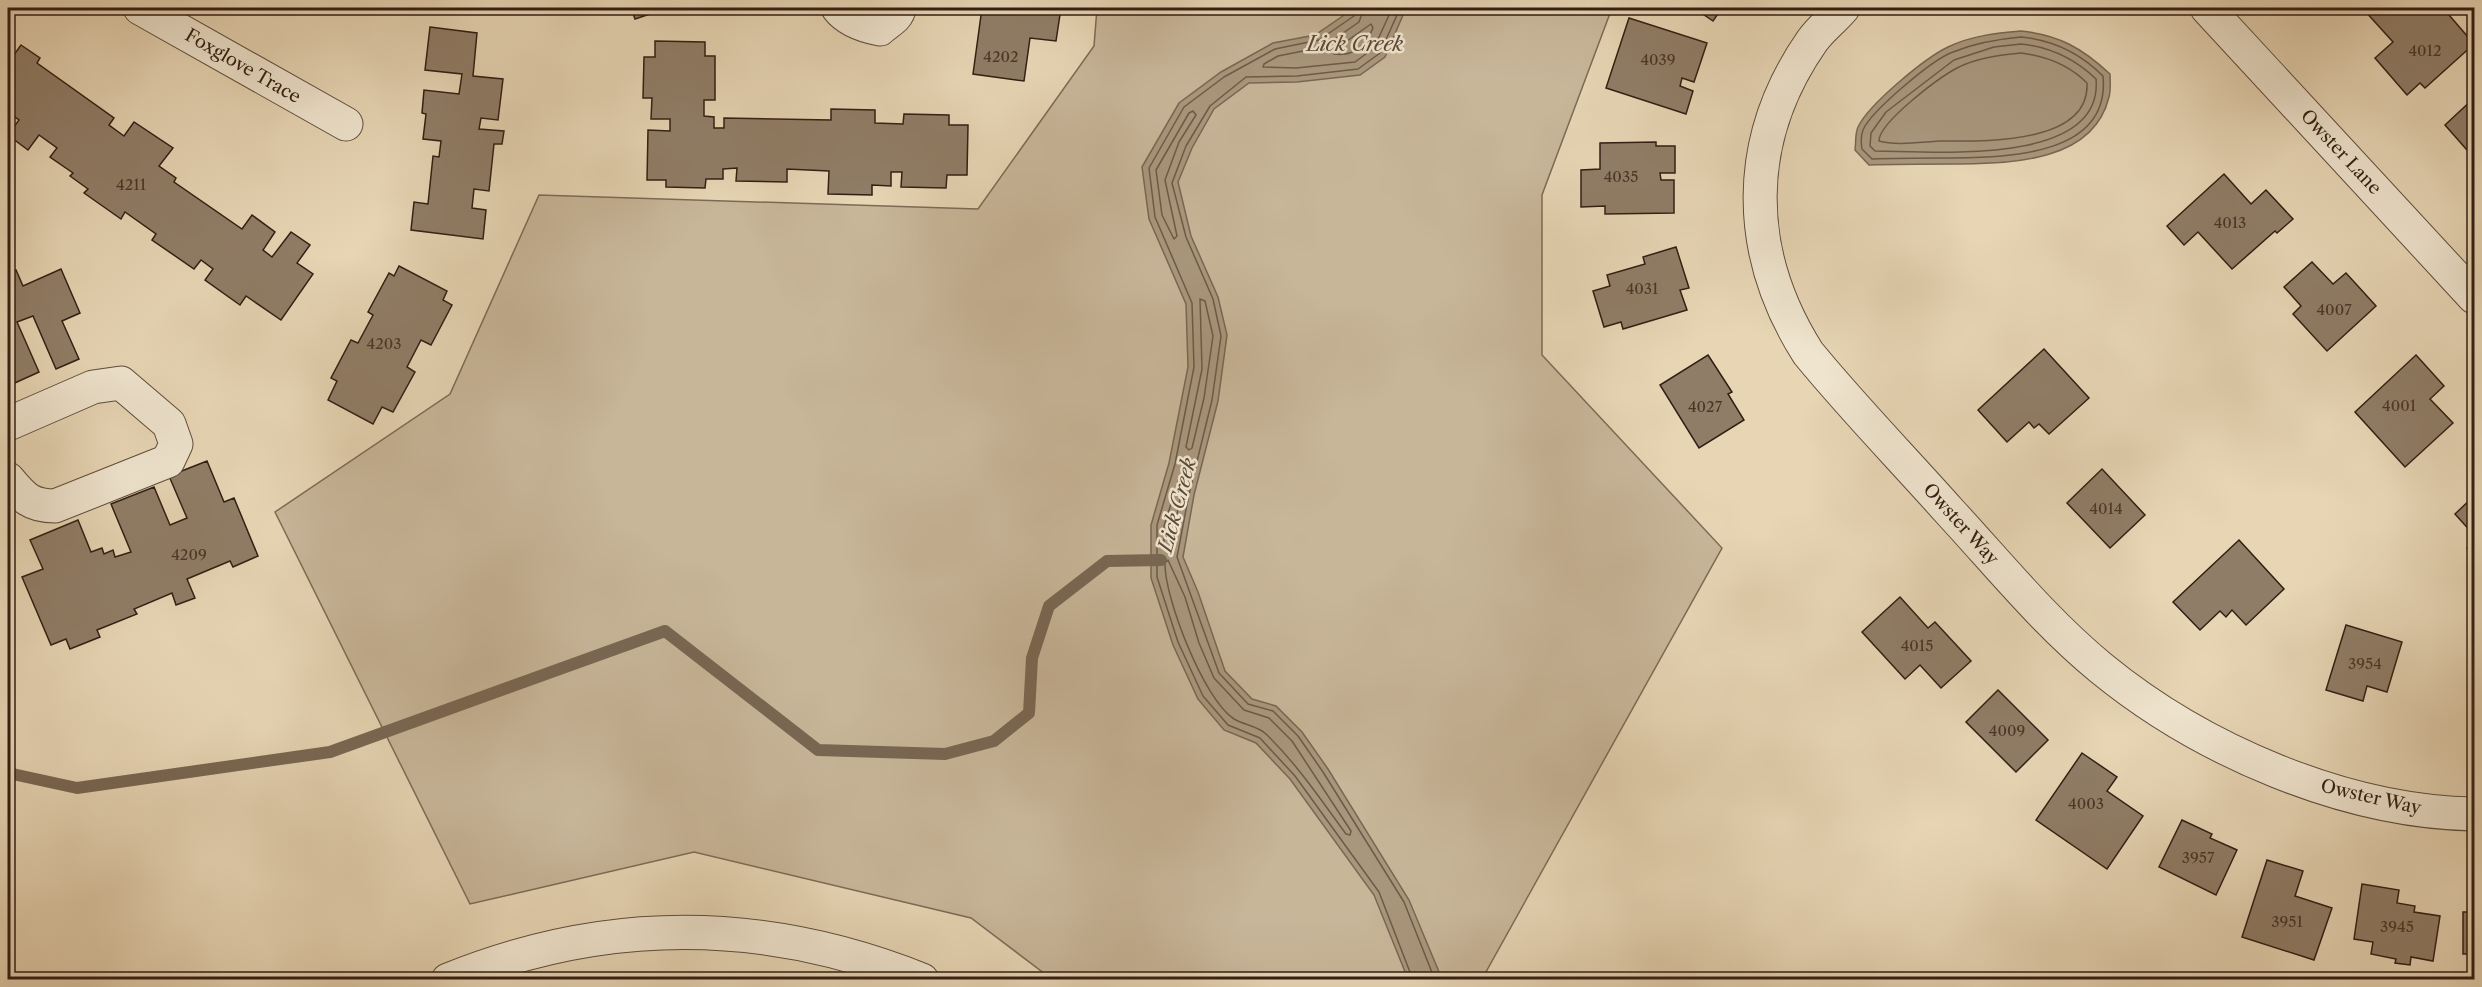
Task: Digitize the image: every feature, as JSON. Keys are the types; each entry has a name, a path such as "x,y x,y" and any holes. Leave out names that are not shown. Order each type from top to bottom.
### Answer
{"street":[{"name":"Foxglove Trace","path":"140,8 346,124"},
{"path":"838,8 844,16 880,29 891,21 899,8"},
{"name":"Owster Way","path":"1844,8 1812,41 1778,102 1772,118 1761,169 1759,205 1762,240 1770,274 1783,308 1808,353 2037,607 2101,668 2157,709 2232,752 2296,778 2379,802 2447,814 2475,814"},
{"name":"Owster Lane","path":"2207,8 2475,297"},
{"path":"8,424 93,387 121,383 169,424 176,444 168,461 55,506 37,506 20,494 8,479"},
{"path":"448,980 491,962 536,949 643,933 684,931 725,932 792,941 872,961 922,980"}],"shaded area":[{"path":"1097,8 1612,8 1542,195 1542,355 1722,548 1482,979 1053,980 971,918 694,852 470,904 275,512 450,394 539,195 978,209 1094,46"}],"water":[{"name":"Lick Creek","path":"1352,8 1403,8 1403,15 1385,57 1360,75 1297,82 1249,83 1214,109 1192,148 1178,182 1191,236 1218,297 1227,335 1218,401 1194,495 1183,557 1198,592 1225,671 1252,699 1276,706 1302,732 1328,769 1409,900 1442,979 1408,979 1374,895 1290,779 1256,743 1224,730 1198,699 1173,645 1151,578 1151,525 1169,463 1188,367 1186,304 1149,219 1142,167 1179,103 1221,72 1273,43 1315,35"},
{"path":"2021,31 2047,36 2069,44 2090,57 2110,74 2109,97 2100,119 2086,135 2068,147 2047,155 2001,162 1869,165 1855,150 1857,129 1864,117 1898,82 1926,61 1948,47 1965,40"}],"building":[{"path":"631,8 668,8 635,19"},
{"path":"982,8 1017,12 1018,8 1061,8 1056,41 1030,38 1024,81 973,74"},
{"path":"1694,8 1722,8 1713,21"},
{"path":"2369,8 2443,8 2474,44 2425,88 2420,83 2407,95 2375,58 2393,42 2365,11"},
{"path":"1629,18 1707,43 1694,82 1682,78 1680,86 1693,91 1686,114 1606,88"},
{"path":"430,27 477,33 473,76 503,79 498,120 481,118 479,129 504,131 502,144 494,144 489,191 474,189 472,208 486,210 483,239 411,230 414,202 428,204 433,156 439,157 441,141 423,139 426,114 422,113 424,90 459,94 462,74 425,70"},
{"path":"655,41 705,42 705,56 715,56 715,100 704,100 704,116 714,117 714,128 724,128 724,118 831,120 831,109 875,110 875,123 903,124 904,114 949,115 949,125 968,125 967,175 947,175 946,188 901,187 902,172 891,172 891,186 872,185 872,195 828,194 829,171 787,169 787,182 736,181 737,168 723,169 723,179 706,179 705,188 666,187 666,180 647,180 648,130 670,131 670,119 651,119 652,98 643,98 644,57 655,57"},
{"path":"21,45 40,58 37,63 114,118 109,125 124,136 134,122 173,148 159,166 176,178 174,182 242,229 252,215 275,232 263,250 272,257 291,232 310,245 297,263 313,274 281,320 246,296 240,305 205,280 213,269 201,260 194,269 152,240 156,234 125,212 121,219 84,193 88,189 70,176 73,173 50,157 57,148 39,135 28,150 8,135 19,120 8,112 8,63"},
{"path":"2474,98 2474,158 2445,125"},
{"path":"1656,142 1656,146 1675,146 1675,173 1660,173 1661,180 1674,180 1674,213 1605,214 1605,206 1581,207 1581,170 1600,169 1600,143"},
{"path":"2224,174 2251,204 2266,190 2293,219 2277,233 2275,231 2232,269 2198,232 2184,245 2167,226"},
{"path":"1676,247 1689,288 1680,290 1687,310 1623,329 1621,322 1604,327 1593,291 1610,286 1607,275 1645,264 1643,257"},
{"path":"2312,262 2333,284 2346,273 2376,306 2327,351 2293,314 2301,306 2284,287"},
{"path":"399,266 447,291 443,300 452,305 431,345 421,340 407,367 415,372 393,412 382,407 373,424 328,400 337,381 331,378 351,340 358,343 373,315 368,312 389,273 394,276"},
{"path":"61,269 80,313 62,321 79,359 56,369 33,316 17,322 39,372 8,386 8,273 16,270 23,286"},
{"path":"2044,349 2089,398 2049,434 2039,424 2034,428 2029,422 2007,442 1978,410"},
{"path":"1708,355 1732,392 1728,394 1744,420 1699,448 1660,385"},
{"path":"2416,355 2444,386 2430,399 2453,423 2405,467 2355,412"},
{"path":"207,461 224,502 234,498 258,556 233,567 230,561 187,579 195,598 176,605 172,593 134,609 137,614 97,630 100,637 70,649 66,639 51,645 22,577 43,569 30,540 78,520 91,552 102,548 104,554 113,550 115,557 131,552 111,504 154,487 170,525 187,518 169,476"},
{"path":"2102,469 2145,515 2110,548 2067,503"},
{"path":"2474,496 2474,535 2455,514"},
{"path":"2239,540 2284,589 2246,625 2232,610 2226,617 2220,611 2200,630 2173,602"},
{"path":"2474,541 2474,556 2467,548"},
{"path":"1900,597 1928,628 1935,622 1971,661 1941,688 1920,665 1905,679 1862,632"},
{"path":"2346,625 2402,642 2387,692 2367,686 2363,701 2326,690"},
{"path":"1998,690 2048,740 2016,772 1966,722"},
{"path":"2082,753 2117,777 2107,791 2143,816 2107,869 2036,820"},
{"path":"2182,820 2212,834 2210,838 2237,850 2216,895 2159,867"},
{"path":"2267,860 2303,871 2295,896 2332,908 2314,960 2242,937"},
{"path":"2362,884 2399,890 2397,903 2415,906 2414,912 2440,916 2433,961 2411,957 2410,965 2395,963 2396,959 2371,954 2373,942 2354,939"},
{"path":"2463,912 2474,912 2474,954 2463,954"}],"waterway":[{"path":"8,773 77,788 330,752 665,631 818,750 945,754 994,741 1029,713 1032,658 1049,606 1107,561 1161,560"}]}
